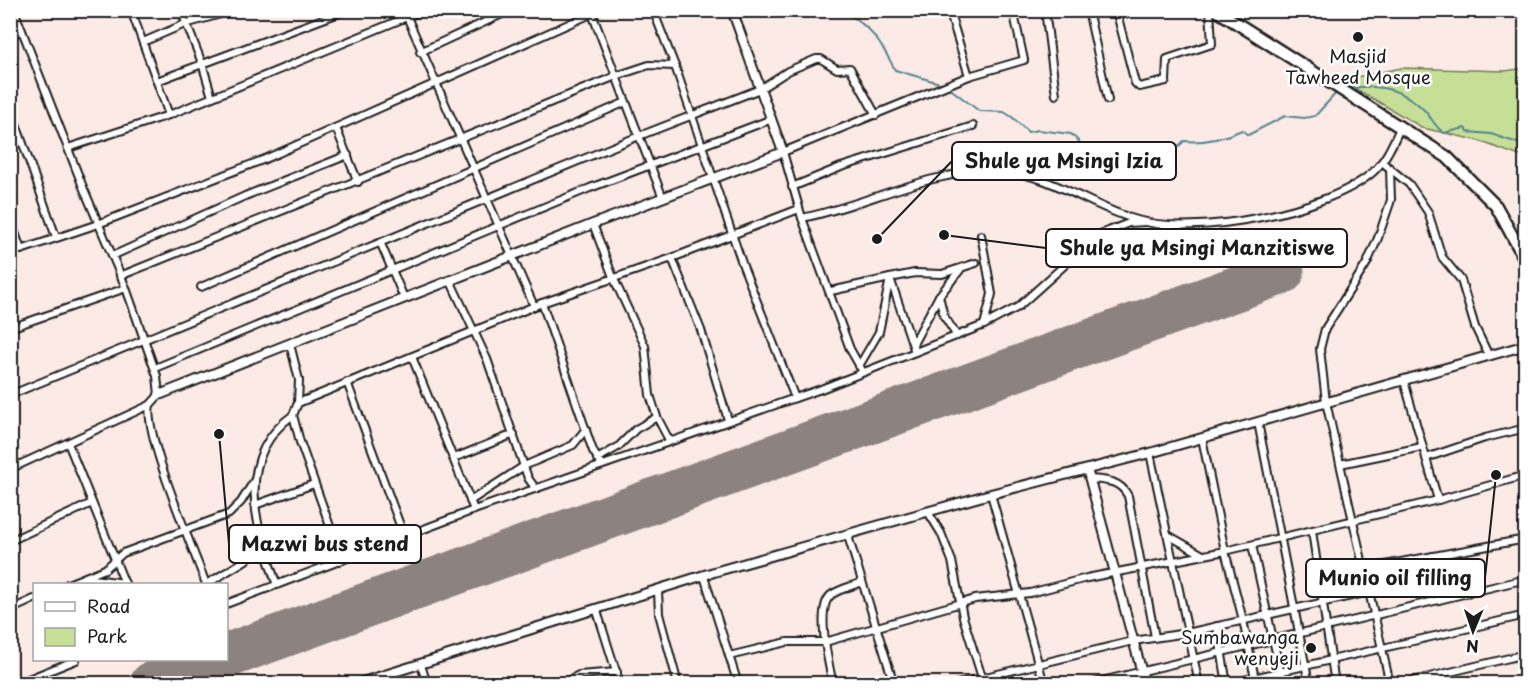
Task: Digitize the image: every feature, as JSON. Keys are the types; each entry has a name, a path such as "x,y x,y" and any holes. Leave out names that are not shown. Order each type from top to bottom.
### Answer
{"highway":[{"path":"1216,10 1447,157 1496,206 1526,261"}],"street":[{"path":"14,10 98,224 126,288 155,368 160,385 159,395"},
{"path":"131,10 170,115"},
{"path":"181,10 202,63 212,97"},
{"path":"143,42 185,24 235,10"},
{"path":"157,81 347,10"},
{"path":"404,10 420,52 534,306"},
{"path":"68,148 170,115 424,10"},
{"path":"420,52 511,10"},
{"path":"10,218 21,250 98,224 336,128 591,12 600,10"},
{"path":"653,10 675,66 732,233 795,398"},
{"path":"732,10 783,152 802,218 831,291 850,349 861,369"},
{"path":"949,10 969,76"},
{"path":"10,469 150,405 159,395 593,224 783,152 969,76 1024,60 1013,10"},
{"path":"1045,10 1056,95"},
{"path":"1088,10 1108,100"},
{"path":"1116,10 1139,87 1166,81 1167,59 1212,44 1210,10"},
{"path":"591,12 663,198"},
{"path":"10,34 22,31"},
{"path":"10,395 639,136 760,89 788,71 821,58 833,68 850,68 853,71 876,115"},
{"path":"120,276 358,182 616,76 649,65 675,66"},
{"path":"201,287 626,102"},
{"path":"10,107 56,237"},
{"path":"155,368 650,164 771,118"},
{"path":"792,187 842,166 973,126"},
{"path":"228,603 474,510 536,489 600,462 795,398 861,369 984,326 1018,307 1098,235 1121,225 1146,222 1222,223 1272,216 1357,184 1382,162 1401,126"},
{"path":"336,128 358,182"},
{"path":"112,256 245,196 348,155"},
{"path":"1382,162 1409,184 1428,212 1442,257 1461,280 1475,327 1489,356"},
{"path":"1390,168 1391,200 1378,238 1367,262 1325,329 1320,343 1326,402 1390,684"},
{"path":"802,218 922,182 975,171 998,171 1039,178 1146,222"},
{"path":"298,404 534,306 672,258 799,209"},
{"path":"593,224 613,277 645,346 650,395 657,417 669,441"},
{"path":"981,235 992,294 984,326"},
{"path":"381,244 404,298"},
{"path":"672,258 704,338 718,393 728,420"},
{"path":"831,291 915,273 933,275 976,263"},
{"path":"914,349 939,296 963,267"},
{"path":"890,278 914,349"},
{"path":"861,369 879,332 890,278"},
{"path":"450,280 476,331 529,482 536,489"},
{"path":"10,328 126,288"},
{"path":"939,296 944,316 957,336"},
{"path":"542,303 586,429 600,462"},
{"path":"73,583 105,569 114,559 127,551 229,514 242,502 254,481 270,438 293,415 298,404 299,380 290,344"},
{"path":"356,684 704,576 991,494 1150,453 1526,345"},
{"path":"412,357 474,510"},
{"path":"1404,381 1438,501"},
{"path":"347,382 404,536"},
{"path":"150,405 149,414 156,444 205,583"},
{"path":"293,415 314,484 342,560"},
{"path":"600,462 636,429 657,417"},
{"path":"1258,422 1309,684"},
{"path":"1426,458 1526,428"},
{"path":"470,501 524,466 573,445 586,429"},
{"path":"454,458 514,434"},
{"path":"1202,438 1225,551 1244,620 1255,681"},
{"path":"68,442 125,583"},
{"path":"1340,464 1422,447"},
{"path":"1150,453 1199,684"},
{"path":"1087,468 1145,684"},
{"path":"729,656 787,642 825,642 960,603 988,597 1021,595 1114,573 1225,551 1438,501 1526,475"},
{"path":"1090,479 1114,483 1125,491 1143,568 1155,638"},
{"path":"254,481 255,505 262,544 277,585"},
{"path":"255,505 314,484"},
{"path":"991,494 1044,684"},
{"path":"10,541 92,503"},
{"path":"928,512 952,561 960,603 982,680"},
{"path":"1312,531 1335,684"},
{"path":"1167,535 1203,555"},
{"path":"848,536 894,684"},
{"path":"1363,569 1526,540"},
{"path":"209,583 246,560 262,544"},
{"path":"1252,544 1283,684"},
{"path":"1433,556 1439,600"},
{"path":"704,576 738,684"},
{"path":"957,684 982,680 1133,641 1187,633 1436,577"},
{"path":"85,578 118,583"},
{"path":"1089,684 1222,650 1526,579"},
{"path":"833,684 825,642 825,605 836,592 862,582"},
{"path":"658,590 659,614 678,684"},
{"path":"10,610 33,599"},
{"path":"597,611 620,684"},
{"path":"1217,626 1227,684 1255,681 1281,672 1526,615"},
{"path":"1400,684 1526,654"},
{"path":"16,684 74,661"},
{"path":"421,665 427,684"},
{"path":"562,684 579,675 616,672"}],"green space":[{"path":"1401,68 1505,71 1525,68 1525,158 1476,140 1423,128 1341,80"}],"waterway":[{"path":"841,10 867,28 885,51 895,70 943,84"},
{"path":"948,87 979,111 1004,112 1028,132 1038,130 1071,134 1094,158 1114,166 1123,164 1125,149 1145,145 1150,151 1169,156 1184,141 1213,139 1242,130 1248,135 1285,116 1304,118 1315,116 1338,91"},
{"path":"1346,89 1357,87 1389,89 1409,97 1418,104 1444,133 1465,128 1468,132 1491,134 1526,146"}],"runway":[{"path":"228,655 1282,272"},
{"path":"152,684 215,661"}],"place":[{"name":"Masjid Tawheed Mosque","path":"1358,37"},
{"name":"Shule ya Msingi Manzitiswe","path":"944,235"},
{"name":"Shule ya Msingi Izia","path":"877,239"},
{"name":"Mazwi bus stend","path":"219,434"},
{"name":"Munio oil filling","path":"1496,475"},
{"name":"Sumbawanga wenyeji","path":"1311,648"}]}
